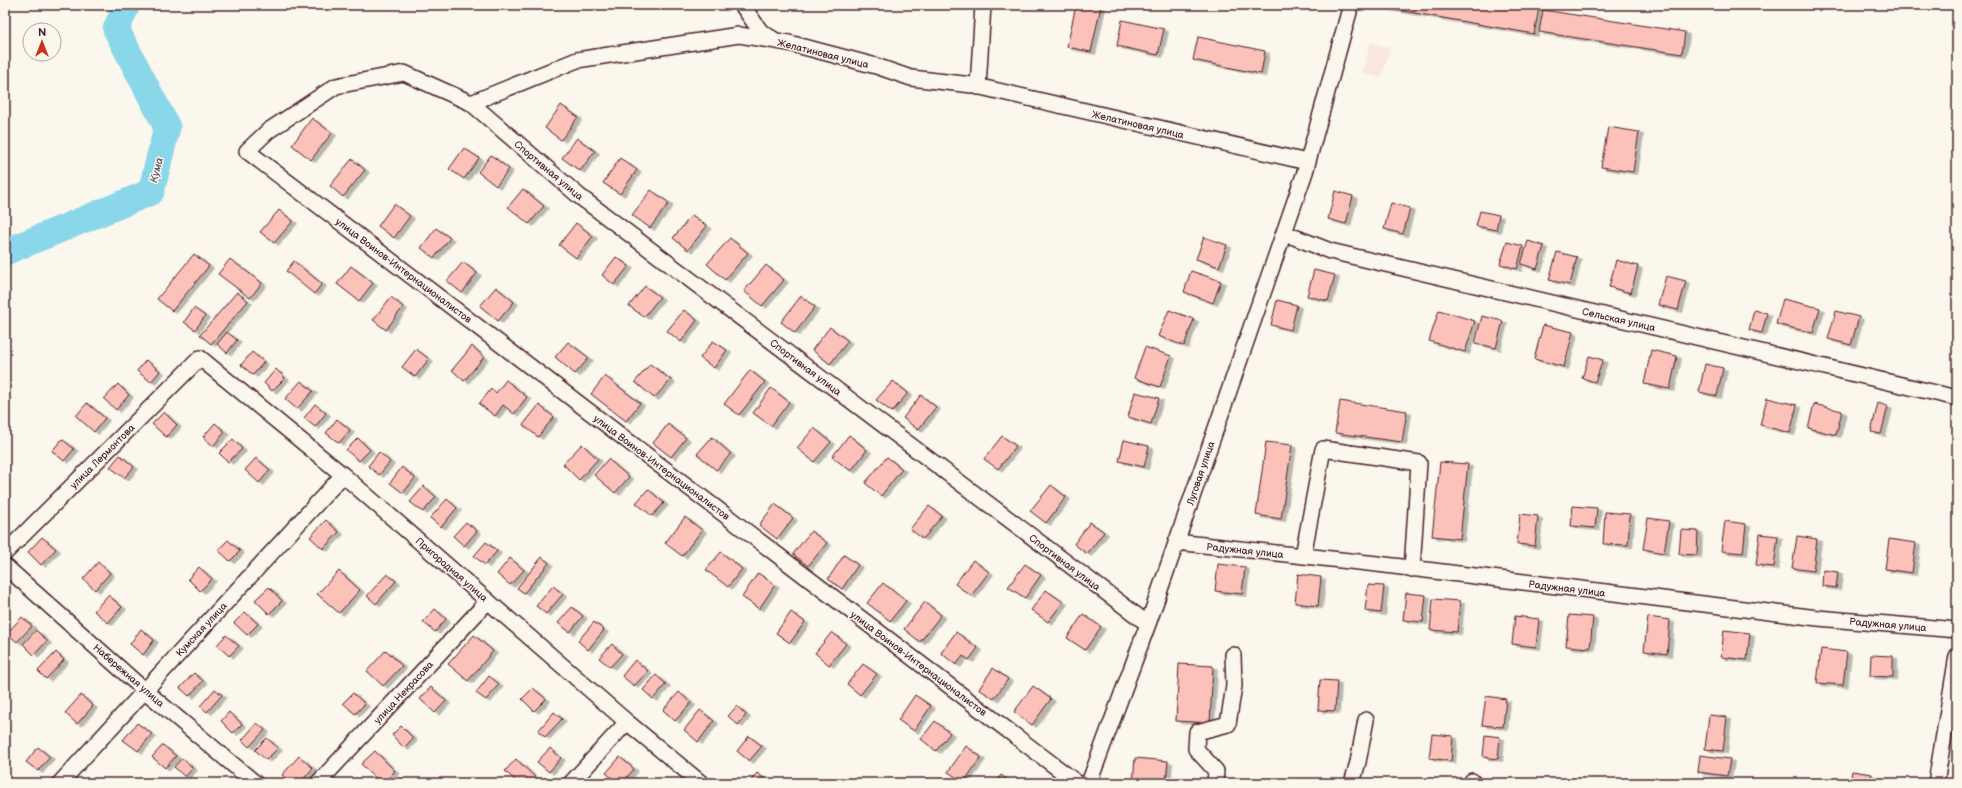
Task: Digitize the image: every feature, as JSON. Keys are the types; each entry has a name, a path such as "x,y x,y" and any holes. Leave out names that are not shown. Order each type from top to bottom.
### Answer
{"street":[{"path":"742,5 761,32 776,41"},
{"path":"978,87 983,5"},
{"name":"Луговая улица","path":"1089,783 1148,624 1284,233 1349,12"},
{"name":"Желатиновая улица","path":"471,103 577,60 739,35 776,41 876,66 911,78 978,87 1306,162"},
{"name":"улица Воинов-Интернационалистов","path":"471,103 404,73 336,86 268,132 247,151 1077,783"},
{"name":"Спортивная улица","path":"471,103 579,196 1148,624"},
{"name":"Сельская улица","path":"1284,233 1330,251 1957,398"},
{"name":"Пригородная улица","path":"200,358 343,475 627,722 701,783"},
{"name":"улица Лермонтова","path":"5,553 200,358"},
{"path":"1304,556 1322,449 1419,463 1412,569"},
{"name":"Кумская улица","path":"60,783 343,475"},
{"name":"Радужная улица","path":"1176,542 1818,618 1957,630"},
{"name":"Набережная улица","path":"5,566 144,690 255,783"},
{"name":"улица Некрасова","path":"318,783 488,601"},
{"path":"1215,783 1216,771 1196,749 1197,732 1228,724 1234,686 1233,655"},
{"path":"1936,783 1957,656"},
{"path":"1352,783 1358,762 1366,720"},
{"path":"571,783 627,722"}],"shaded area":[{"path":"1371,42 1390,48 1381,78 1362,73"}],"building":[{"path":"1076,5 1101,6 1091,52 1067,47"},
{"path":"1369,5 1520,5 1539,8 1534,34"},
{"path":"1543,10 1685,32 1682,54 1539,32"},
{"path":"1122,20 1164,29 1158,55 1117,46"},
{"path":"1198,37 1265,51 1261,74 1193,60"},
{"path":"561,105 578,117 561,140 545,128"},
{"path":"312,118 332,133 311,160 292,145"},
{"path":"1608,127 1639,132 1633,172 1601,167"},
{"path":"577,138 595,151 580,171 562,158"},
{"path":"464,148 479,158 464,179 449,169"},
{"path":"491,155 509,169 496,186 478,172"},
{"path":"620,158 637,170 620,194 603,183"},
{"path":"352,159 365,170 343,197 330,186"},
{"path":"523,189 544,206 529,224 508,207"},
{"path":"651,190 669,203 650,228 632,215"},
{"path":"1335,191 1353,196 1346,224 1328,219"},
{"path":"1391,203 1410,208 1403,234 1384,229"},
{"path":"394,204 410,216 394,238 378,226"},
{"path":"279,210 293,221 274,243 260,232"},
{"path":"1480,211 1499,215 1496,230 1476,226"},
{"path":"692,215 707,226 688,250 673,238"},
{"path":"576,223 593,236 576,258 559,245"},
{"path":"436,228 450,238 434,258 421,248"},
{"path":"1204,237 1227,245 1219,267 1196,259"},
{"path":"730,238 748,253 725,280 707,264"},
{"path":"1528,241 1544,246 1537,269 1521,264"},
{"path":"1507,242 1523,246 1517,269 1500,264"},
{"path":"1557,252 1577,257 1570,285 1549,280"},
{"path":"194,254 209,266 172,311 157,299"},
{"path":"616,257 629,266 614,285 602,275"},
{"path":"230,259 262,283 250,298 218,274"},
{"path":"1616,260 1638,266 1631,293 1609,287"},
{"path":"294,261 322,284 314,294 286,271"},
{"path":"463,262 477,273 462,293 447,281"},
{"path":"766,265 784,280 762,306 744,291"},
{"path":"351,266 373,283 359,301 337,284"},
{"path":"1314,270 1335,275 1328,301 1307,296"},
{"path":"1191,271 1221,281 1213,303 1184,292"},
{"path":"1666,276 1686,281 1678,310 1658,305"},
{"path":"645,286 660,297 644,317 629,306"},
{"path":"496,287 514,302 498,321 480,306"},
{"path":"237,292 248,301 211,344 200,335"},
{"path":"801,296 815,307 795,333 781,322"},
{"path":"391,297 403,307 386,330 373,320"},
{"path":"1783,299 1820,308 1813,333 1776,324"},
{"path":"1277,300 1297,305 1291,330 1271,325"},
{"path":"194,308 205,316 195,330 184,322"},
{"path":"684,310 697,320 681,342 667,331"},
{"path":"1169,310 1194,319 1184,346 1158,336"},
{"path":"1439,310 1475,321 1465,352 1429,341"},
{"path":"1754,310 1767,313 1762,333 1749,330"},
{"path":"1836,311 1859,317 1851,345 1828,339"},
{"path":"1482,316 1503,321 1496,348 1475,343"},
{"path":"1543,325 1573,332 1564,367 1534,359"},
{"path":"830,327 848,341 830,364 812,350"},
{"path":"227,332 237,340 227,353 217,344"},
{"path":"713,341 727,350 714,368 700,358"},
{"path":"568,342 589,358 575,374 555,357"},
{"path":"472,346 484,357 464,381 452,370"},
{"path":"1145,347 1171,356 1160,387 1134,378"},
{"path":"416,349 429,359 415,377 402,367"},
{"path":"1651,350 1677,356 1670,389 1644,384"},
{"path":"252,352 264,362 253,375 241,365"},
{"path":"1589,356 1603,360 1595,382 1582,378"},
{"path":"146,360 160,371 151,382 137,371"},
{"path":"650,364 671,380 654,398 635,382"},
{"path":"1705,364 1723,368 1717,396 1699,392"},
{"path":"276,369 285,378 272,391 264,383"},
{"path":"750,370 765,382 739,415 724,404"},
{"path":"605,376 640,403 626,421 591,394"},
{"path":"506,380 527,397 514,414 503,405 495,416 479,404 491,389 496,393"},
{"path":"301,381 313,391 297,409 285,399"},
{"path":"893,381 908,393 892,412 876,400"},
{"path":"118,384 129,395 116,410 104,399"},
{"path":"771,388 789,402 771,426 753,413"},
{"path":"1135,392 1159,398 1151,424 1128,417"},
{"path":"921,395 936,407 918,430 903,418"},
{"path":"1767,398 1797,405 1790,433 1760,425"},
{"path":"1340,401 1407,411 1402,442 1335,433"},
{"path":"87,403 105,418 94,432 76,416"},
{"path":"1878,403 1888,406 1881,434 1871,432"},
{"path":"315,404 326,413 315,427 304,418"},
{"path":"1814,404 1842,411 1836,435 1808,428"},
{"path":"539,405 554,417 538,437 523,425"},
{"path":"164,412 177,425 166,437 152,424"},
{"path":"337,419 350,430 339,443 326,433"},
{"path":"215,423 225,432 213,446 203,437"},
{"path":"668,424 686,438 671,457 653,443"},
{"path":"814,428 831,442 814,462 797,448"},
{"path":"849,435 867,450 851,471 832,457"},
{"path":"1002,436 1016,446 998,469 984,459"},
{"path":"712,437 731,454 716,470 697,454"},
{"path":"358,438 370,450 359,461 346,450"},
{"path":"62,439 74,449 64,461 52,451"},
{"path":"233,439 242,449 228,462 219,453"},
{"path":"1124,440 1149,446 1144,467 1119,461"},
{"path":"1266,442 1292,445 1281,519 1256,515"},
{"path":"582,444 598,459 579,480 563,464"},
{"path":"379,452 390,462 379,475 368,466"},
{"path":"120,455 134,467 124,478 110,467"},
{"path":"887,457 902,469 881,496 865,483"},
{"path":"256,458 270,470 259,483 245,470"},
{"path":"608,459 629,477 615,493 594,475"},
{"path":"1440,462 1468,464 1460,539 1432,536"},
{"path":"402,467 415,478 403,493 390,483"},
{"path":"1051,485 1066,497 1046,523 1030,511"},
{"path":"424,486 436,497 423,512 410,502"},
{"path":"648,489 664,503 652,516 636,503"},
{"path":"447,499 457,508 441,527 430,518"},
{"path":"775,504 793,518 777,539 759,525"},
{"path":"929,506 942,516 923,539 910,529"},
{"path":"1573,506 1597,508 1595,528 1571,526"},
{"path":"1605,512 1630,514 1628,545 1603,544"},
{"path":"1520,514 1538,516 1535,546 1517,544"},
{"path":"685,517 702,530 682,556 665,543"},
{"path":"1648,518 1669,521 1664,553 1643,549"},
{"path":"326,520 339,532 323,549 310,537"},
{"path":"1725,521 1746,524 1743,553 1721,551"},
{"path":"466,522 477,531 464,546 453,536"},
{"path":"1090,522 1104,532 1087,554 1074,544"},
{"path":"1681,530 1698,531 1697,555 1679,554"},
{"path":"811,531 827,543 808,566 793,554"},
{"path":"1760,534 1778,536 1774,567 1756,565"},
{"path":"1797,536 1817,539 1813,571 1792,568"},
{"path":"42,537 56,549 41,565 28,552"},
{"path":"1889,539 1916,543 1912,573 1885,569"},
{"path":"228,540 240,551 230,561 218,550"},
{"path":"486,542 497,551 485,565 474,556"},
{"path":"721,552 742,569 728,587 706,570"},
{"path":"844,555 858,565 842,589 828,579"},
{"path":"542,557 549,563 524,593 517,588"},
{"path":"510,558 524,570 510,585 497,574"},
{"path":"973,560 989,572 971,596 955,584"},
{"path":"98,562 110,573 95,590 83,579"},
{"path":"1025,564 1041,575 1025,598 1008,587"},
{"path":"1218,564 1245,567 1242,594 1215,591"},
{"path":"199,567 212,579 200,591 188,579"},
{"path":"1823,570 1838,572 1836,588 1822,586"},
{"path":"339,571 360,590 339,613 317,594"},
{"path":"758,573 775,585 759,609 742,597"},
{"path":"387,574 396,581 376,604 367,596"},
{"path":"1298,574 1321,577 1318,606 1295,603"},
{"path":"883,583 906,601 890,621 867,603"},
{"path":"1368,585 1384,586 1381,613 1365,611"},
{"path":"553,586 563,594 546,614 536,606"},
{"path":"269,587 282,601 269,614 255,600"},
{"path":"1046,590 1063,602 1048,622 1031,610"},
{"path":"1406,593 1426,595 1423,622 1403,620"},
{"path":"108,595 122,607 108,623 94,611"},
{"path":"1433,599 1460,601 1457,632 1430,630"},
{"path":"925,602 941,615 920,642 904,629"},
{"path":"572,607 583,616 570,632 558,623"},
{"path":"435,609 446,619 435,632 423,622"},
{"path":"245,612 258,624 247,635 234,623"},
{"path":"791,612 805,622 790,643 776,633"},
{"path":"1083,614 1101,627 1085,650 1067,638"},
{"path":"1569,615 1593,617 1590,648 1566,646"},
{"path":"1515,616 1539,619 1536,647 1512,644"},
{"path":"22,617 32,626 17,642 7,633"},
{"path":"1648,617 1670,620 1667,654 1644,651"},
{"path":"594,622 604,630 588,650 578,641"},
{"path":"141,629 154,640 143,655 130,644"},
{"path":"36,630 47,641 34,655 23,644"},
{"path":"1724,630 1750,633 1747,660 1721,657"},
{"path":"832,632 846,644 829,665 815,653"},
{"path":"956,632 978,648 969,660 963,656 956,665 941,653"},
{"path":"226,635 239,646 229,656 217,645"},
{"path":"474,635 493,651 468,681 448,664"},
{"path":"612,644 622,654 610,667 599,658"},
{"path":"1821,649 1847,652 1843,685 1817,683"},
{"path":"386,650 402,666 383,686 367,671"},
{"path":"56,652 64,660 46,679 38,671"},
{"path":"1871,655 1893,656 1893,677 1870,676"},
{"path":"635,660 648,671 634,686 622,676"},
{"path":"863,664 877,674 860,695 847,684"},
{"path":"1179,664 1213,666 1210,723 1176,721"},
{"path":"993,668 1008,679 994,699 979,689"},
{"path":"194,673 203,681 189,696 180,688"},
{"path":"656,675 666,684 653,699 643,690"},
{"path":"489,676 499,684 486,700 476,693"},
{"path":"1320,680 1337,681 1335,711 1318,710"},
{"path":"1033,686 1051,699 1032,725 1014,712"},
{"path":"431,687 446,701 435,713 420,699"},
{"path":"533,688 546,699 534,711 522,699"},
{"path":"215,689 222,695 207,712 200,706"},
{"path":"679,692 691,703 675,721 663,710"},
{"path":"353,693 365,704 355,714 343,703"},
{"path":"81,695 93,706 77,724 65,713"},
{"path":"915,695 931,706 914,731 898,720"},
{"path":"1486,696 1506,699 1503,727 1482,725"},
{"path":"737,706 746,715 738,725 728,716"},
{"path":"700,710 714,721 698,742 684,730"},
{"path":"229,712 242,724 233,733 221,721"},
{"path":"554,712 562,719 545,737 538,731"},
{"path":"1709,715 1727,717 1723,751 1705,749"},
{"path":"935,721 950,733 936,751 921,739"},
{"path":"137,723 152,734 138,751 123,740"},
{"path":"257,723 265,730 249,747 242,740"},
{"path":"401,726 413,738 404,748 392,735"},
{"path":"1432,734 1453,736 1451,761 1429,758"},
{"path":"1485,735 1500,737 1498,759 1483,757"},
{"path":"749,736 762,746 749,761 737,751"},
{"path":"267,738 278,748 266,760 255,750"},
{"path":"163,745 176,756 165,768 152,757"},
{"path":"966,746 981,757 964,782 948,772"},
{"path":"38,747 50,757 38,771 26,762"},
{"path":"550,748 561,758 549,772 537,762"},
{"path":"375,751 395,771 383,783 381,783 361,764"},
{"path":"1700,755 1730,759 1727,776 1698,772"},
{"path":"299,756 313,768 300,783 291,783 282,775"},
{"path":"620,757 634,769 622,783 618,783 606,773"},
{"path":"182,758 193,768 185,777 174,767"},
{"path":"1135,758 1168,761 1166,783 1133,783"},
{"path":"516,759 538,780 535,783 518,783 505,771"},
{"path":"1852,771 1872,774 1870,783 1850,783"},
{"path":"757,773 768,782 768,783 749,783"},
{"path":"1001,775 1012,783 995,783"}],"waterway":[{"name":"Кума","path":"5,252 151,192 167,127 116,29 127,5"}]}
